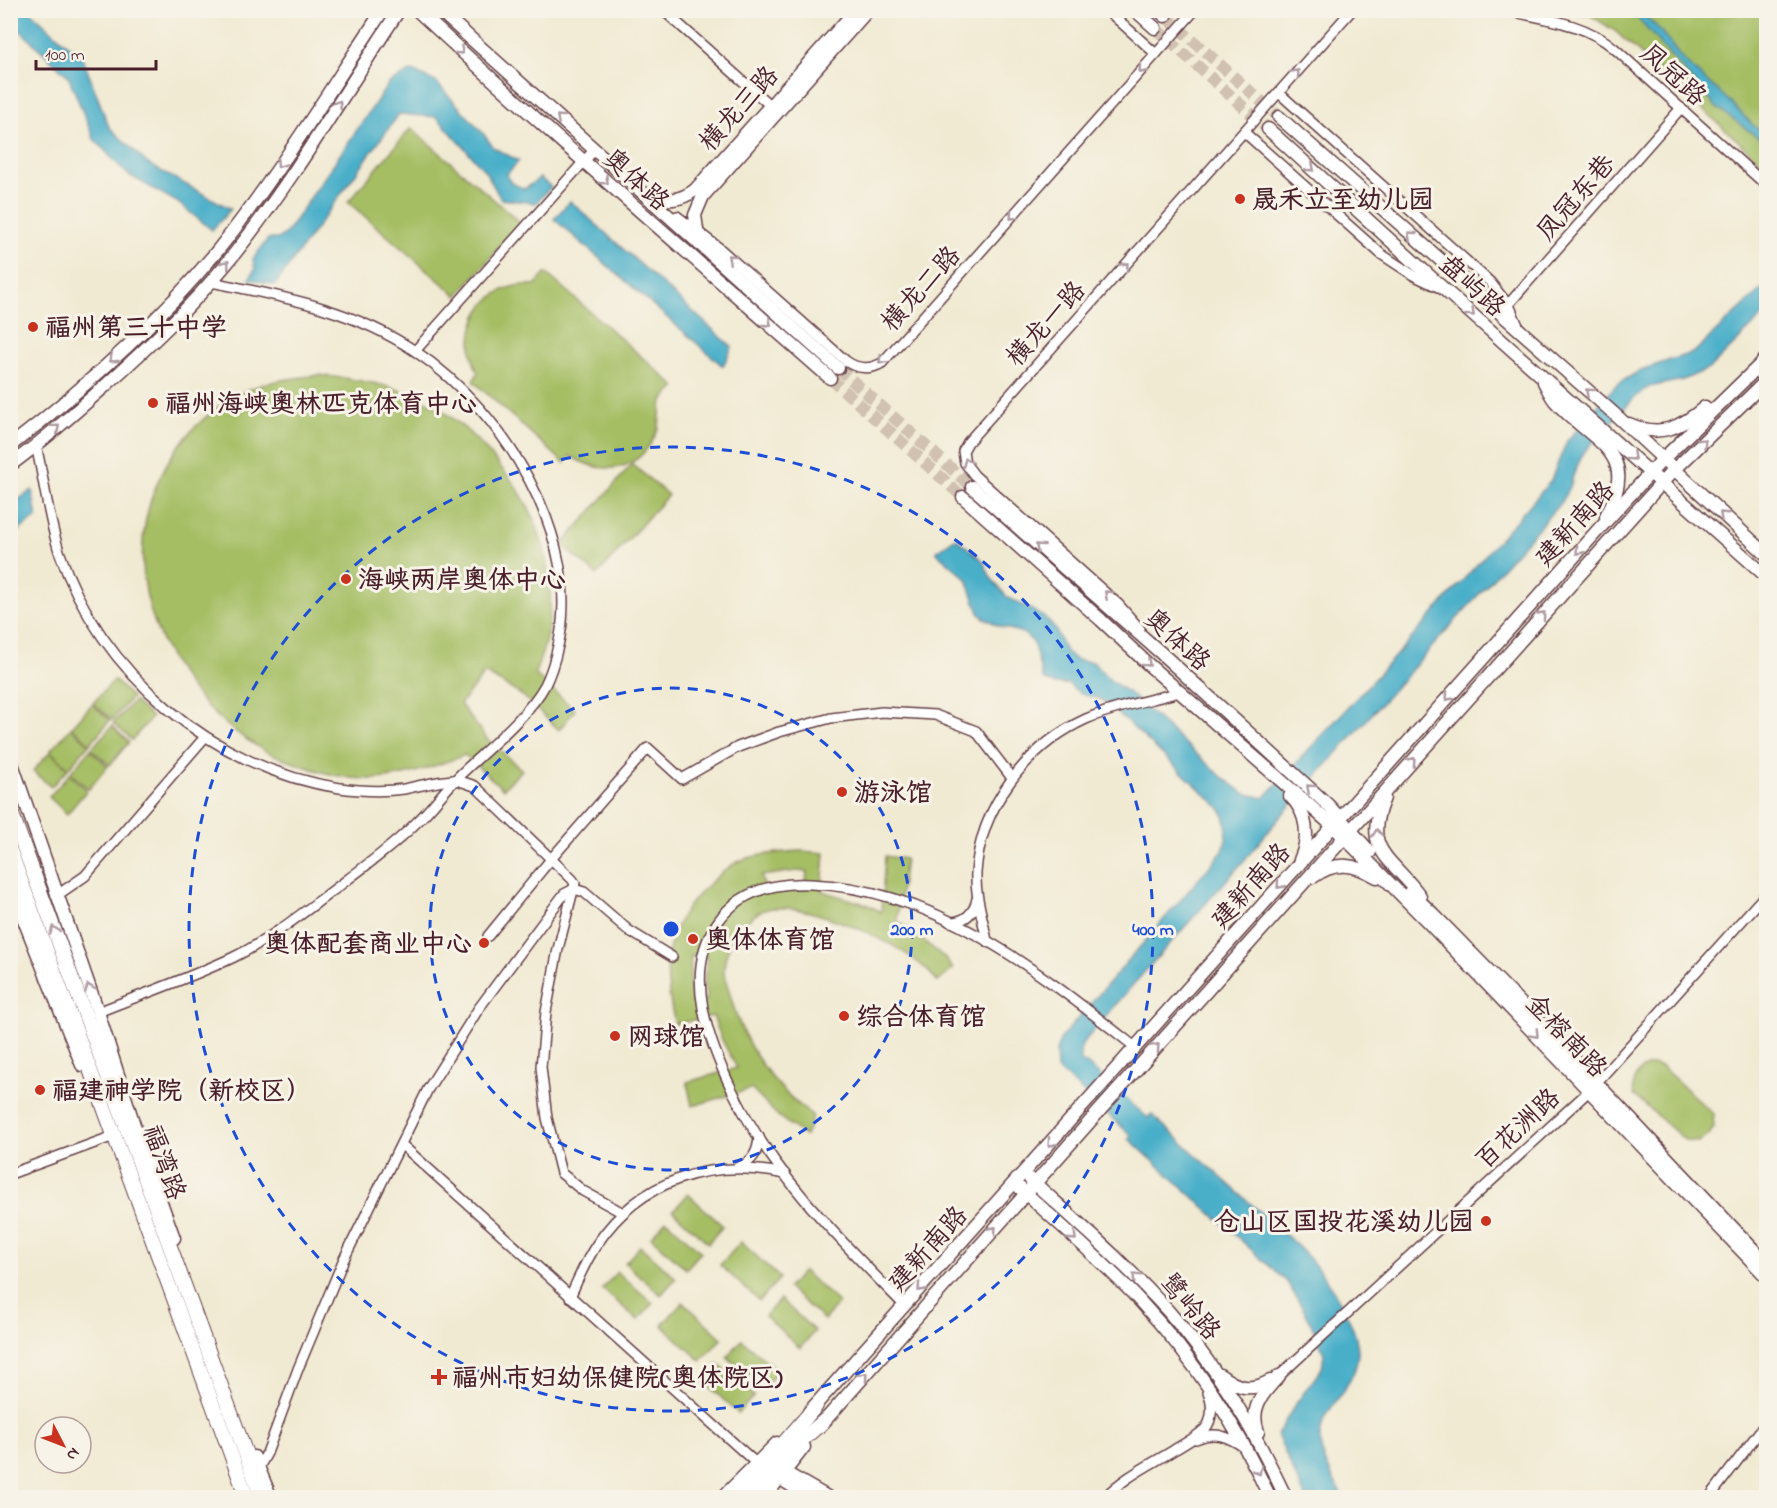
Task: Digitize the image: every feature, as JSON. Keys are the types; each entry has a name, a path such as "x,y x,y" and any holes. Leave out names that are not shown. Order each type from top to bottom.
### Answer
{"highway":[{"path":"10,803 21,837"},
{"name":"福湾路","path":"10,808 262,1497"},
{"name":"福湾路","path":"10,851 247,1497"},
{"path":"736,1497 816,1406"},
{"path":"750,1497 802,1440 825,1420"}],"main road":[{"path":"10,446 119,353 193,279 246,213 383,10"},
{"path":"10,465 156,340 212,282 264,213 399,10"},
{"name":"奥体路","path":"417,10 456,48 584,162 834,373 699,244 439,10"},
{"name":"横龙三路","path":"699,244 695,215 703,196 856,10"},
{"name":"横龙三路","path":"638,188 664,200 678,200 685,197 699,186 868,10"},
{"path":"1135,10 1155,28"},
{"name":"盘屿路","path":"1279,117 1504,309 1520,330 1767,554"},
{"name":"盘屿路","path":"1268,129 1446,291 1767,576"},
{"name":"建新南路","path":"722,1497 816,1406 1650,473 1767,359"},
{"path":"1541,375 1554,401 1606,448 1617,465 1619,482 1597,531"},
{"path":"1619,418 1638,428 1651,431 1671,429 1690,419 1745,379"},
{"name":"建新南路","path":"764,1497 825,1420 1283,904 1674,469 1767,381"},
{"name":"奥体路","path":"1337,822 1328,805 1161,653 967,492 1179,692 1245,750 1337,822 1347,833"},
{"path":"1245,750 1295,802 1304,817 1306,842 1296,868"},
{"path":"10,758 98,1012 142,1150 270,1497"},
{"path":"1390,786 1376,819 1379,847 1385,858 1413,886 1433,914"},
{"name":"金榕南路","path":"1347,833 1389,883 1767,1263"},
{"name":"金榕南路","path":"1347,833 1433,914 1767,1276"},
{"path":"1283,904 1315,876 1335,867 1360,867 1389,883"},
{"path":"10,885 111,1137 242,1497"},
{"name":"鹭岭路","path":"1024,1173 1149,1290 1187,1334 1247,1420 1286,1497"},
{"name":"鹭岭路","path":"1014,1184 1138,1299 1186,1355 1209,1387 1246,1448 1270,1497"},
{"path":"1215,1372 1236,1385 1247,1388 1260,1386 1279,1376"},
{"path":"1268,1458 1268,1451 1256,1426 1255,1409 1262,1394 1279,1376"},
{"path":"782,1475 811,1497"},
{"path":"782,1475 829,1497"}],"street":[{"path":"663,10 774,109"},
{"path":"1107,10 1156,54"},
{"name":"横龙一路","path":"1161,653 1118,604 974,475 965,463 963,451 968,442 1352,10"},
{"name":"凤冠路","path":"1505,10 1591,31 1614,48 1767,185"},
{"name":"横龙二路","path":"638,188 718,247 846,361 861,367 876,366 898,345 1191,12"},
{"path":"1279,93 1490,282 1504,309"},
{"name":"凤冠东巷","path":"1504,309 1681,108"},
{"path":"1244,132 1381,254 1413,275 1446,291"},
{"path":"415,351 595,149"},
{"path":"98,1012 235,957 280,930 368,864 418,822 454,780 531,705 547,681 561,634 562,585 550,529 534,490 513,453 489,419 469,398 435,366 415,351 367,325 301,300 212,282"},
{"path":"36,445 59,550 79,596 100,632 127,668 167,708 205,737 241,757 280,773 333,787 357,791 391,790 454,780 475,786 572,879 575,884 558,949 546,1012 541,1067 547,1118 561,1173 583,1191 623,1213"},
{"path":"987,941 978,896 976,872 994,809 1012,778 1048,742 1075,725 1105,712 1179,692"},
{"path":"488,936 551,859 648,748 682,779 738,747 779,732 831,718 882,712 935,715 976,730 1012,778"},
{"path":"56,896 85,876 205,737"},
{"path":"905,1306 833,1232 785,1174 759,1137 733,1092 717,1055 704,1011 701,973 703,950 708,937 722,915 741,899 762,888 801,883 845,887 880,895 924,910 987,941 1071,997 1135,1047"},
{"path":"258,1469 267,1453 298,1369 344,1261 428,1089 479,1008 564,894 573,889 584,892 628,930 672,957"},
{"name":"百花洲路","path":"1279,1376 1593,1087 1767,894"},
{"path":"949,922 961,920 970,914 976,905 978,896"},
{"path":"10,1174 111,1137"},
{"path":"570,1297 597,1244 623,1213 653,1192 674,1181 710,1170 745,1165 754,1156 759,1137"},
{"path":"402,1145 756,1463"},
{"path":"736,1167 785,1174"},
{"path":"1104,1497 1132,1475 1183,1445 1207,1426 1212,1409 1210,1398 1186,1355"},
{"path":"1709,1497 1767,1423"},
{"path":"1183,1445 1208,1435 1219,1434 1227,1436 1246,1448"}],"green space":[{"path":"1572,11 1766,11 1766,166 1615,31 1590,15"},
{"path":"411,128 521,223 457,296 348,202"},
{"path":"546,273 676,387 663,401 658,429 651,443 632,462 610,468 597,467 570,456 564,463 473,381 478,373 472,357 471,340 480,311 489,299 502,291 517,286 535,285"},
{"name":"海峡两岸奥体中心","path":"319,375 393,388 440,409 460,424 487,450 514,484 529,508 542,543 550,598 546,639 535,674 575,710 559,730 523,696 485,673 460,704 487,739 522,770 503,789 465,755 408,774 373,779 330,774 271,754 227,725 199,698 175,666 158,630 146,593 142,554 147,515 167,463 196,426 234,397 265,384"},
{"path":"632,464 668,495 597,575 562,545"},
{"path":"114,680 132,697 112,720 93,703"},
{"path":"134,701 152,717 132,740 113,723"},
{"path":"92,704 110,720 90,744 72,727"},
{"path":"112,726 129,742 110,765 91,749"},
{"path":"71,728 89,744 69,768 50,751"},
{"path":"90,750 108,766 89,789 70,773"},
{"path":"50,752 68,769 51,787 33,771"},
{"path":"69,774 87,790 67,814 49,797"},
{"path":"801,851 825,853 822,891 868,905 881,912 885,856 905,859 897,920 944,957 953,969 938,982 912,957 892,945 849,925 802,910 767,909 744,924 733,939 727,953 724,971 726,981 735,1012 751,1047 784,1091 813,1116 805,1136 779,1117 751,1089 692,1106 687,1082 737,1068 722,1040 713,1016 675,1024 667,966 674,932 682,916 693,900 720,874 737,862 755,856","holes":["796,871 807,872 805,889 789,888 766,891 761,876","691,956 707,958 704,983 707,1000 692,1003"]},
{"path":"1653,1065 1662,1067 1713,1114 1714,1127 1709,1135 1699,1142 1686,1141 1634,1095 1633,1084 1636,1076 1643,1069"},
{"path":"688,1194 723,1226 708,1243 673,1211"},
{"path":"666,1220 701,1252 686,1269 651,1237"},
{"path":"741,1242 780,1278 759,1301 720,1265"},
{"path":"640,1246 676,1278 661,1295 625,1263"},
{"path":"803,1271 839,1303 824,1320 788,1288"},
{"path":"617,1272 653,1303 638,1320 602,1289"},
{"path":"780,1299 815,1331 800,1348 765,1316"},
{"path":"683,1302 722,1338 701,1361 662,1325"},
{"path":"742,1340 778,1371 763,1388 727,1357"},
{"path":"718,1364 754,1396 738,1413 703,1381"}],"water":[{"path":"10,11 30,11 83,59 109,127 148,164 231,209 212,230 177,202 127,174 94,139 68,76 11,22"},
{"path":"1631,11 1640,11 1660,30 1682,59 1766,135 1766,143 1715,106"},
{"path":"412,71 436,82 494,148 519,161 507,174 510,182 524,189 540,178 551,187 536,203 501,199 485,171 437,117 399,114 275,285 249,279 255,269 253,259 268,239 278,239 287,232 389,83"},
{"path":"570,201 732,347 723,366 554,219"},
{"path":"1766,285 1766,313 1710,368 1683,380 1649,387 1634,398 1583,453 1563,500 1281,816 1083,1043 1080,1051 1081,1061 1148,1118 1151,1114 1296,1244 1325,1279 1348,1316 1357,1341 1356,1365 1346,1387 1326,1417 1320,1438 1325,1460 1343,1497 1305,1497 1277,1435 1322,1368 1324,1354 1309,1319 1287,1282 1129,1139 1132,1136 1057,1069 1056,1051 1061,1038 1223,851 1227,834 1225,818 1219,807 1109,705 1100,699 1081,694 1068,684 1054,684 1043,679 1033,642 1023,633 999,626 984,618 979,613 967,579 936,552 956,538 983,561 991,578 1007,597 1049,621 1066,652 1076,660 1093,662 1110,680 1129,693 1221,776 1244,793 1264,798 1410,640 1550,482 1567,441 1616,385 1641,370 1694,352"},
{"path":"32,490 37,517 11,536 11,505"}],"tunnel":[{"path":"1165,16 1279,117"},
{"path":"1155,28 1268,129"},
{"path":"838,368 972,487"},
{"path":"830,378 963,497"}],"place":[{"name":"晟禾立至幼儿园","path":"1240,199"},
{"name":"福州第三十中学","path":"33,327"},
{"name":"福州海峡奥林匹克体育中心","path":"153,403"},
{"name":"海峡两岸奥体中心","path":"346,579"},
{"name":"游泳馆","path":"842,792"},
{"name":"奥体体育馆","path":"693,939"},
{"name":"奥体配套商业中心","path":"484,943"},
{"name":"综合体育馆","path":"844,1016"},
{"name":"网球馆","path":"615,1036"},
{"name":"福建神学院（新校区）","path":"40,1090"},
{"name":"仓山区国投花溪幼儿园","path":"1486,1221"},
{"name":"福州市妇幼保健院(奥体院区)","path":"439,1377"}]}
